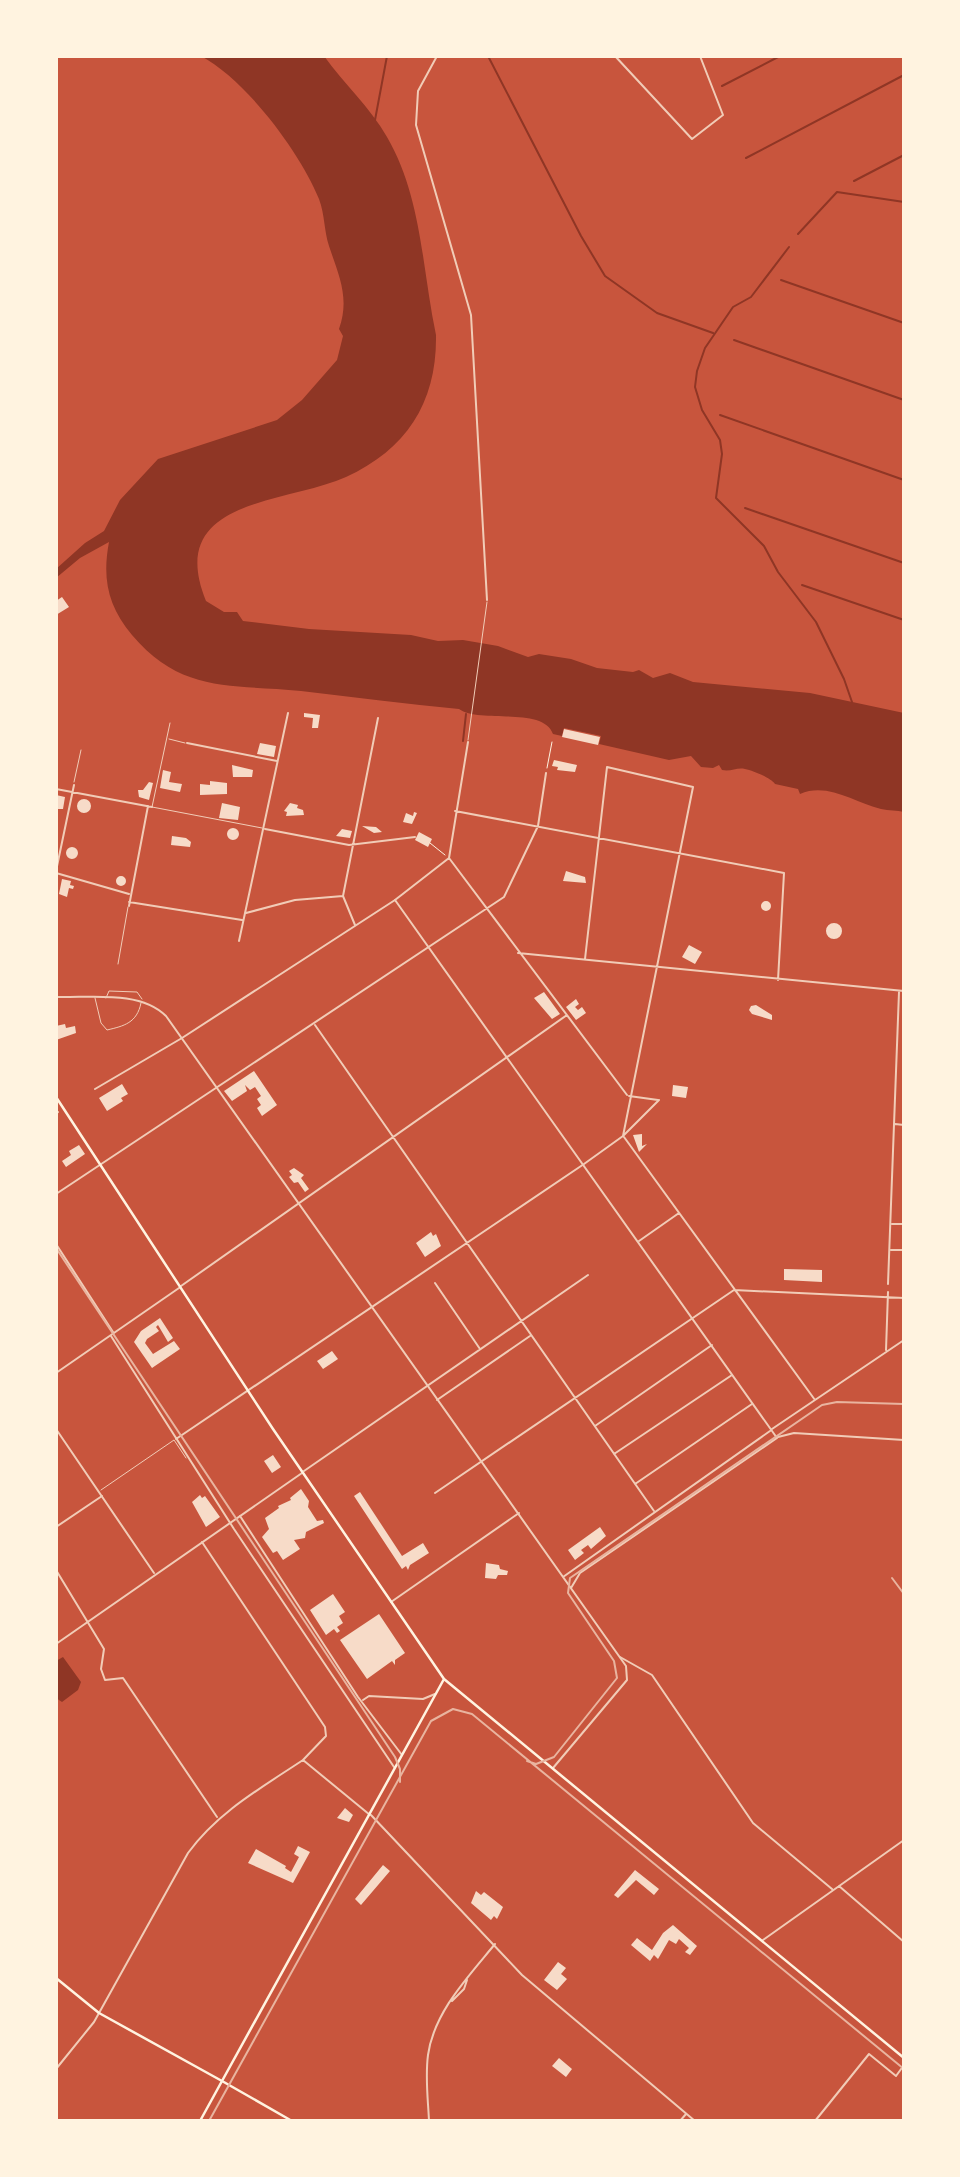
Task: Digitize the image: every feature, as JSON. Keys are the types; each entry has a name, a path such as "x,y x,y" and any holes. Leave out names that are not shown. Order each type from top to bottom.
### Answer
{"main road":[{"path":"56,1097 248,1391 444,1679 904,2058"},
{"path":"200,2121 444,1679"},
{"path":"56,1978 100,2013 292,2121"}],"street":[{"path":"95,1088 182,1038 356,926 449,858 484,641 487,600 471,315 416,125 418,91 437,56"},
{"path":"615,56 692,139 723,116 700,56"},
{"path":"239,941 288,713"},
{"path":"356,926 343,896 378,718"},
{"path":"152,807 170,723"},
{"path":"166,739 278,761"},
{"path":"81,750 56,872 130,895"},
{"path":"585,959 607,767 693,787 628,1096 623,1136 815,1400"},
{"path":"56,1194 505,897 538,826 546,774"},
{"path":"56,789 353,844 415,837"},
{"path":"118,964 148,806"},
{"path":"456,811 784,873 778,980"},
{"path":"176,1439 584,1164 623,1136 659,1100 628,1096 449,858"},
{"path":"245,913 295,900 343,896"},
{"path":"395,900 777,1438"},
{"path":"129,904 243,921"},
{"path":"518,953 904,991"},
{"path":"888,1284 899,990"},
{"path":"95,998 101,1023 107,1030 131,1022 138,1016 142,994 106,993 106,998"},
{"path":"56,997 142,1000 157,1007 300,1203 619,1656 627,1669 627,1680 553,1768"},
{"path":"56,1373 567,1015"},
{"path":"315,1025 654,1512"},
{"path":"894,1124 904,1125"},
{"path":"639,1241 679,1213"},
{"path":"891,1224 904,1224"},
{"path":"56,1244 230,1523 396,1769"},
{"path":"890,1250 904,1250"},
{"path":"56,1644 588,1275"},
{"path":"435,1283 480,1349"},
{"path":"435,1493 734,1290 888,1294 904,1298"},
{"path":"886,1351 888,1294"},
{"path":"437,1400 530,1335"},
{"path":"563,1577 904,1340"},
{"path":"594,1427 712,1345"},
{"path":"614,1455 733,1375"},
{"path":"634,1484 753,1403"},
{"path":"56,1429 155,1574"},
{"path":"571,1588 580,1573 777,1438 794,1433 904,1440"},
{"path":"99,1491 174,1440 186,1458"},
{"path":"56,1527 102,1496"},
{"path":"390,1602 519,1513"},
{"path":"240,1516 361,1701 402,1756"},
{"path":"56,2069 100,2013 188,1853 218,1818 303,1760 326,1736 325,1727 202,1541"},
{"path":"56,1570 104,1649 102,1660 105,1680 122,1678 218,1818"},
{"path":"619,1656 652,1675 753,1823 832,1889"},
{"path":"361,1701 369,1696 423,1699 436,1693"},
{"path":"303,1760 371,1815 546,1998 695,2121"},
{"path":"762,1941 904,1840"},
{"path":"838,1885 904,1942"},
{"path":"429,2121 428,2052 458,1987 495,1944"},
{"path":"452,2001 464,1989 467,1979"},
{"path":"814,2121 869,2054 896,2076 904,2065"},
{"path":"680,2121 687,2113"}],"path":[{"path":"546,774 551,742"},
{"path":"430,843 449,858"}],"shaded area":[{"path":"201,56 324,56 373,116 399,160 414,209 436,335 431,382 424,402 402,437 386,452 346,477 238,510 216,524 202,542 197,567 206,601 224,612 237,612 243,621 309,629 411,635 438,641 463,640 498,646 528,657 539,654 571,659 597,668 633,672 639,670 653,678 670,673 693,682 810,693 904,713 904,812 881,809 821,790 800,794 798,789 775,784 749,770 722,770 719,765 713,768 701,767 691,756 669,760 599,744 601,736 564,728 562,736 553,734 537,720 301,691 230,686 189,677 170,668 151,654 132,635 117,613 107,580 109,542 80,558 56,578 56,569 85,543 104,531 120,500 158,459 277,420 302,400 337,360 343,336 339,329 343,297 319,199 299,160 270,119 236,82"},
{"path":"63,1657 81,1682 78,1690 62,1702 56,1698 56,1661"}],"building":[{"path":"62,597 69,607 56,615 56,601"},
{"path":"304,713 320,715 318,728 312,728 313,718 304,717"},
{"path":"564,729 600,737 598,745 562,737"},
{"path":"260,743 276,746 274,757 257,754"},
{"path":"554,760 577,765 575,772 557,770 558,767 552,766"},
{"path":"232,765 253,770 252,777 233,777"},
{"path":"163,770 171,772 169,782 182,784 180,792 160,788"},
{"path":"210,781 227,783 227,794 200,795 200,784 210,785"},
{"path":"149,782 153,783 149,800 139,797 138,790 143,790"},
{"path":"56,795 65,797 63,809 56,809"},
{"path":"81,799 87,799 91,806 87,813 81,813 77,809 77,803"},
{"path":"222,803 240,807 238,820 219,818"},
{"path":"290,803 298,805 297,808 303,810 304,815 286,816 287,812 284,811"},
{"path":"414,812 417,813 412,824 403,822 406,813 413,816"},
{"path":"362,826 376,827 382,832 374,833"},
{"path":"233,828 239,834 233,840 227,834"},
{"path":"342,829 352,831 350,838 336,836"},
{"path":"419,832 432,839 428,847 415,840"},
{"path":"172,836 186,838 191,842 190,847 171,845"},
{"path":"72,847 78,853 72,859 66,853"},
{"path":"566,871 585,877 586,883 563,881"},
{"path":"121,876 125,877 125,885 121,886 117,885 116,881 117,877"},
{"path":"62,879 71,881 70,885 74,886 73,889 69,888 67,897 59,894"},
{"path":"766,901 770,902 770,910 766,911 762,910 761,906 762,902"},
{"path":"834,923 842,931 834,939 826,931"},
{"path":"689,945 702,952 695,964 682,957"},
{"path":"544,992 560,1014 552,1019 534,998"},
{"path":"576,999 579,1004 575,1007 578,1010 582,1007 586,1013 576,1020 566,1007"},
{"path":"756,1005 772,1015 772,1020 752,1014 749,1010"},
{"path":"65,1024 66,1028 75,1026 76,1033 56,1040 56,1026"},
{"path":"254,1071 277,1105 262,1116 257,1108 261,1105 257,1099 261,1096 255,1087 250,1090 245,1085 247,1091 232,1101 224,1091"},
{"path":"122,1084 128,1094 121,1098 123,1101 107,1111 99,1098"},
{"path":"673,1085 688,1087 686,1098 672,1096"},
{"path":"642,1134 642,1146 647,1144 639,1152 633,1135"},
{"path":"79,1145 85,1154 66,1167 62,1161 71,1155 69,1151"},
{"path":"294,1168 304,1175 301,1178 309,1189 305,1192 298,1182 294,1183 289,1177 292,1175 289,1171"},
{"path":"431,1232 433,1236 436,1234 441,1246 425,1257 416,1243"},
{"path":"784,1269 822,1270 822,1282 784,1280"},
{"path":"160,1318 173,1338 168,1342 158,1325 156,1327 159,1331 145,1343 153,1354 174,1341 180,1349 152,1368 134,1342 141,1331"},
{"path":"332,1351 338,1359 323,1369 317,1361"},
{"path":"273,1455 281,1467 272,1473 264,1461"},
{"path":"301,1489 317,1521 323,1520 324,1523 306,1532 305,1538 294,1540 300,1549 283,1560 277,1551 273,1553 262,1537 269,1529 265,1518 279,1508 278,1506 291,1500"},
{"path":"360,1492 402,1556 423,1543 429,1553 410,1565 408,1570 406,1566 402,1569 354,1496"},
{"path":"200,1495 202,1498 205,1496 220,1517 206,1527 192,1502"},
{"path":"600,1527 606,1536 591,1549 588,1545 581,1550 584,1553 575,1560 568,1550"},
{"path":"486,1563 499,1565 500,1569 508,1571 507,1575 498,1575 496,1579 485,1578"},
{"path":"333,1594 345,1612 339,1616 343,1623 337,1627 340,1631 337,1633 334,1629 326,1635 310,1610"},
{"path":"379,1614 405,1653 395,1660 395,1665 392,1661 367,1679 340,1640"},
{"path":"345,1808 353,1815 349,1822 337,1818"},
{"path":"298,1846 310,1852 293,1883 248,1863 256,1849 286,1866 291,1872 299,1857 294,1854"},
{"path":"383,1865 390,1871 361,1905 355,1899"},
{"path":"635,1870 659,1889 654,1895 636,1880 618,1898 614,1895"},
{"path":"476,1891 481,1895 484,1892 503,1907 497,1919 494,1916 491,1920 471,1903"},
{"path":"673,1925 697,1946 690,1955 685,1952 689,1948 679,1939 676,1944 669,1940 658,1959 654,1955 650,1961 631,1945 637,1938 652,1950 663,1933"},
{"path":"558,1962 566,1968 561,1974 567,1979 557,1990 544,1980"},
{"path":"559,2058 572,2069 566,2077 552,2066"}],"waterway":[{"path":"375,120 387,56"},
{"path":"488,56 581,236 605,276 657,313 713,333"},
{"path":"722,86 780,56"},
{"path":"746,158 904,75"},
{"path":"854,181 904,155"},
{"path":"798,234 837,192 904,202"},
{"path":"789,247 751,297 733,307 705,348 695,387 702,410 720,440 722,454 716,498 764,546 778,572 816,622 844,679 852,702"},
{"path":"781,280 904,323"},
{"path":"734,340 904,400"},
{"path":"720,415 904,480"},
{"path":"745,508 904,563"},
{"path":"802,585 904,620"},
{"path":"463,741 466,714"}],"tram line":[{"path":"56,1248 395,1757 400,1769 400,1782"},
{"path":"527,1761 536,1764 554,1757 617,1678 614,1661 568,1593 570,1578 822,1405 837,1402 904,1404"},
{"path":"209,2121 431,1721 453,1709 472,1714 904,2069"}],"railway":[{"path":"892,1578 904,1594"}]}
